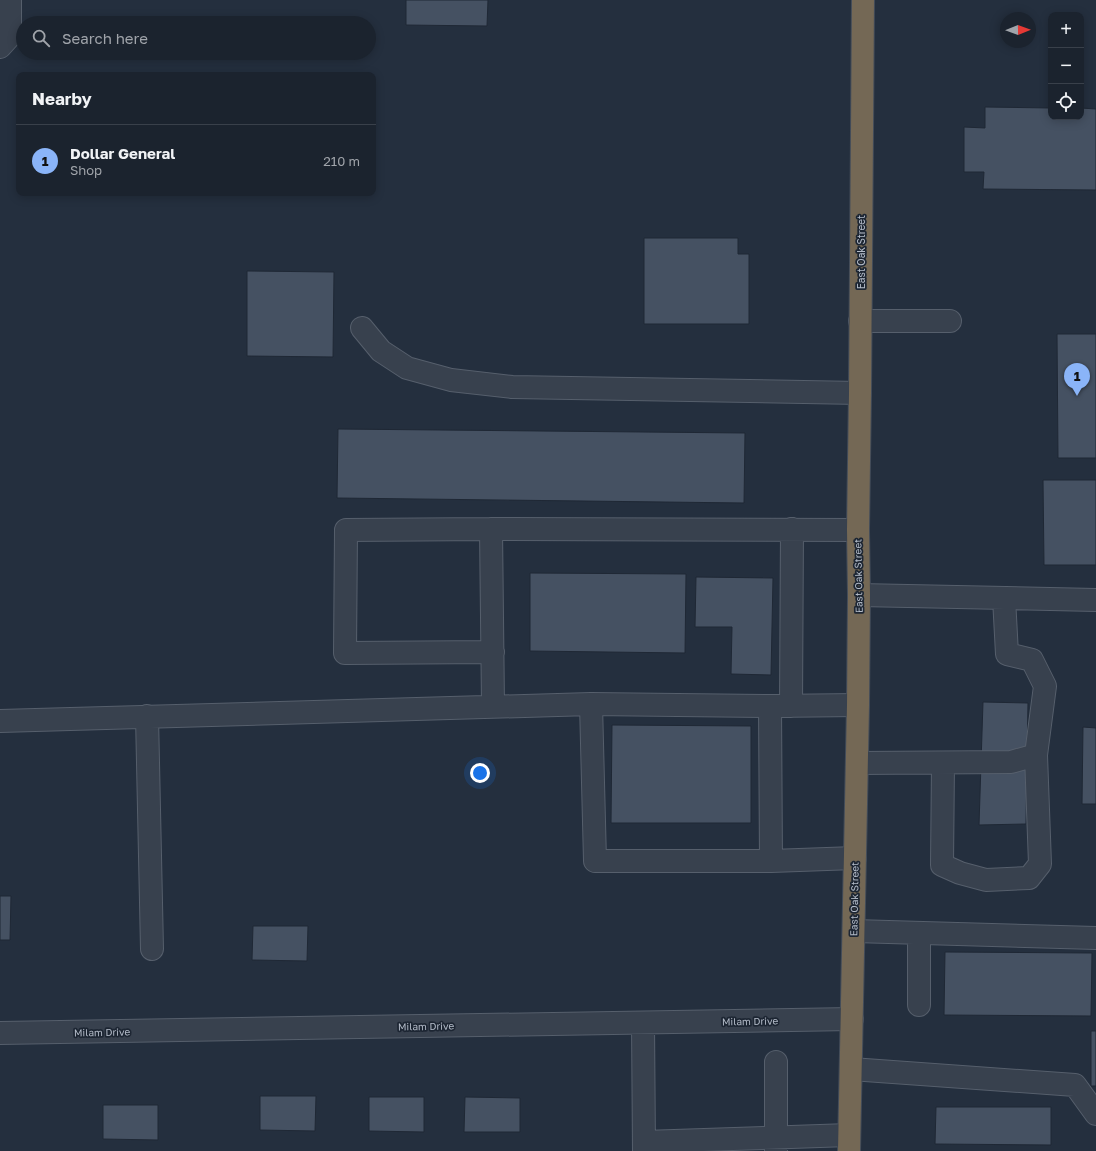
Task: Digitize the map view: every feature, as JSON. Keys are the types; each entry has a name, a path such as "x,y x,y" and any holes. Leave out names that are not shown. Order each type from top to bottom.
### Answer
{"highway":[{"name":"East Oak Street","path":"849,1143 858,705 858,530 863,0"}],"street":[{"path":"0,47 10,36 10,0"},
{"path":"860,321 950,321"},
{"path":"362,328 380,351 408,368 451,380 512,387 860,393"},
{"path":"491,529 493,652 492,706"},
{"path":"771,860 792,529"},
{"path":"493,652 346,653 346,530 858,530"},
{"path":"859,596 1096,600"},
{"path":"943,763 942,865 960,873 986,880 1029,878 1040,864 1036,755 1045,686 1032,660 1007,654 1004,598"},
{"path":"591,704 595,862 855,858"},
{"path":"0,721 591,704 780,706 858,705"},
{"path":"147,716 152,949"},
{"path":"857,763 1011,762 1036,755"},
{"path":"854,931 1096,938"},
{"path":"919,933 919,1005"},
{"name":"Milam Drive","path":"0,1034 852,1019"},
{"path":"643,1023 644,1146 849,1143"},
{"path":"776,1062 776,1144"},
{"path":"851,1070 1075,1085 1096,1114"}],"building":[{"path":"406,0 488,0 487,26 406,25"},
{"path":"985,107 1048,108 1048,120 1084,120 1084,108 1096,109 1096,190 983,189 984,172 964,172 964,127 985,128"},
{"path":"644,238 738,238 738,254 749,254 749,324 644,324"},
{"path":"247,271 334,272 333,357 247,356"},
{"path":"1057,334 1096,334 1096,458 1058,458"},
{"path":"338,429 745,433 744,503 337,498"},
{"path":"1043,480 1096,480 1096,565 1044,565"},
{"path":"530,573 686,574 685,653 530,651"},
{"path":"696,577 773,578 771,675 731,674 732,627 695,627"},
{"path":"983,702 1028,703 1026,824 979,825"},
{"path":"612,725 751,726 751,823 611,823"},
{"path":"1083,727 1096,728 1096,804 1082,804"},
{"path":"0,896 11,896 10,940 0,940"},
{"path":"253,926 308,926 307,961 252,960"},
{"path":"945,952 1092,953 1091,1016 944,1015"},
{"path":"1091,1031 1096,1031 1096,1086 1091,1086"},
{"path":"260,1096 316,1096 315,1131 260,1130"},
{"path":"369,1097 424,1097 424,1132 369,1131"},
{"path":"465,1097 520,1098 520,1132 464,1132"},
{"path":"103,1105 158,1105 158,1140 103,1139"},
{"path":"936,1107 1051,1107 1051,1145 935,1144"}],"place":[{"name":"Dollar General","path":"1077,396"}]}
